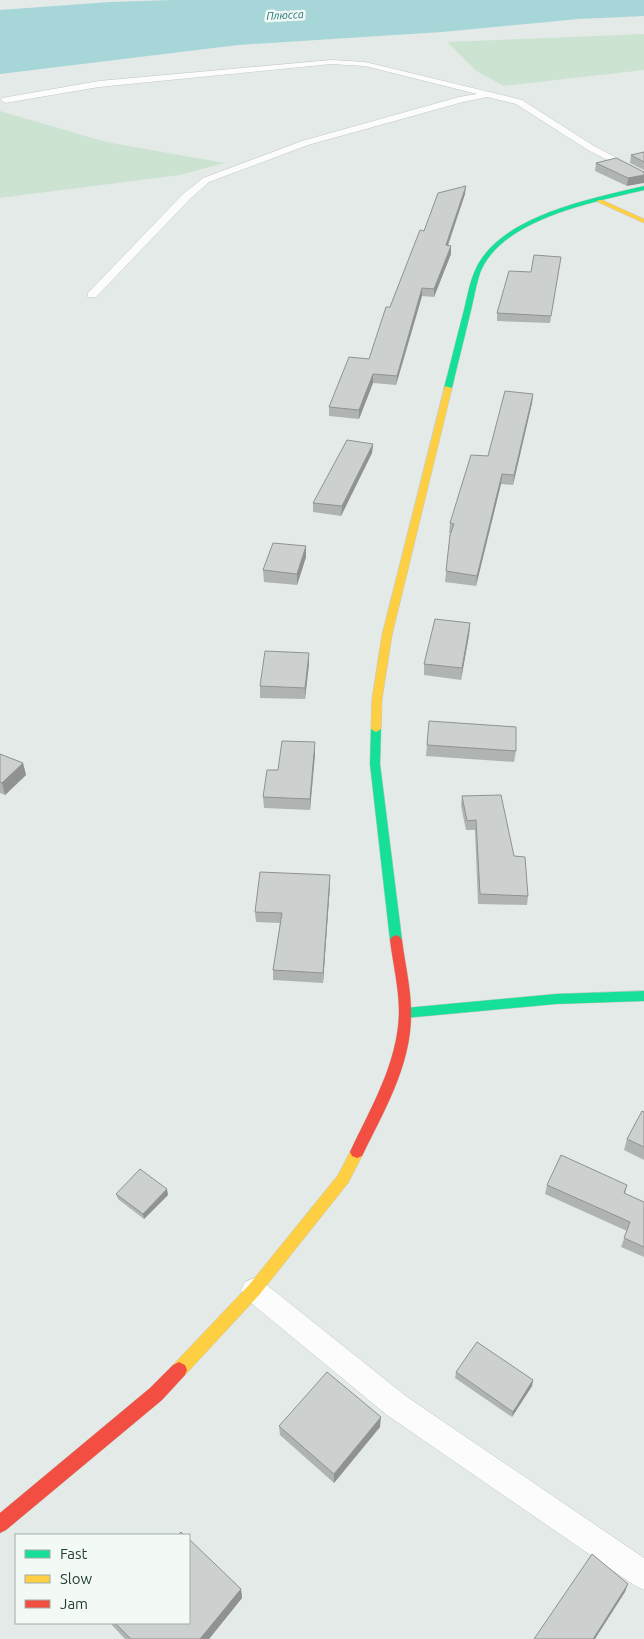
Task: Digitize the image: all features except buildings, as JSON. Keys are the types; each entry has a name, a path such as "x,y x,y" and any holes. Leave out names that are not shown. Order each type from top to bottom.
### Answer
{"street":[{"path":"0,1524 156,1394 254,1290 343,1179 382,1102 400,1054 405,1013 375,764 378,699 387,635 481,263 496,245 526,226 644,188"},
{"path":"600,201 644,221"},
{"path":"405,1013 556,999 644,996"}],"lane":[{"path":"5,100 98,84 330,62 365,64 519,102 591,148 644,176"},
{"path":"92,295 186,198 206,180 305,143 392,120 432,107 482,96 499,97"},
{"path":"254,1290 398,1406 644,1575"}],"green space":[{"path":"644,34 644,70 504,86 476,71 447,42"},
{"path":"0,111 106,142 225,163 180,175 0,198"}],"water":[{"name":"Плюсса","path":"173,0 644,0 644,16 578,19 442,32 238,45 0,74 0,10 110,2"}],"traffic: fast":[{"path":"448,388 477,273 488,254 504,239 525,226 549,215 575,206 644,188"},
{"path":"376,729 375,764 396,940"},
{"path":"405,1013 556,999 644,996"}],"traffic: slow":[{"path":"600,201 644,221"},
{"path":"376,729 377,699 387,635 448,388"},
{"path":"179,1370 254,1290 343,1179 357,1152"}],"traffic: jam":[{"path":"357,1152 382,1102 401,1049 405,1012 396,940"},
{"path":"0,1524 156,1394 179,1370"}]}
